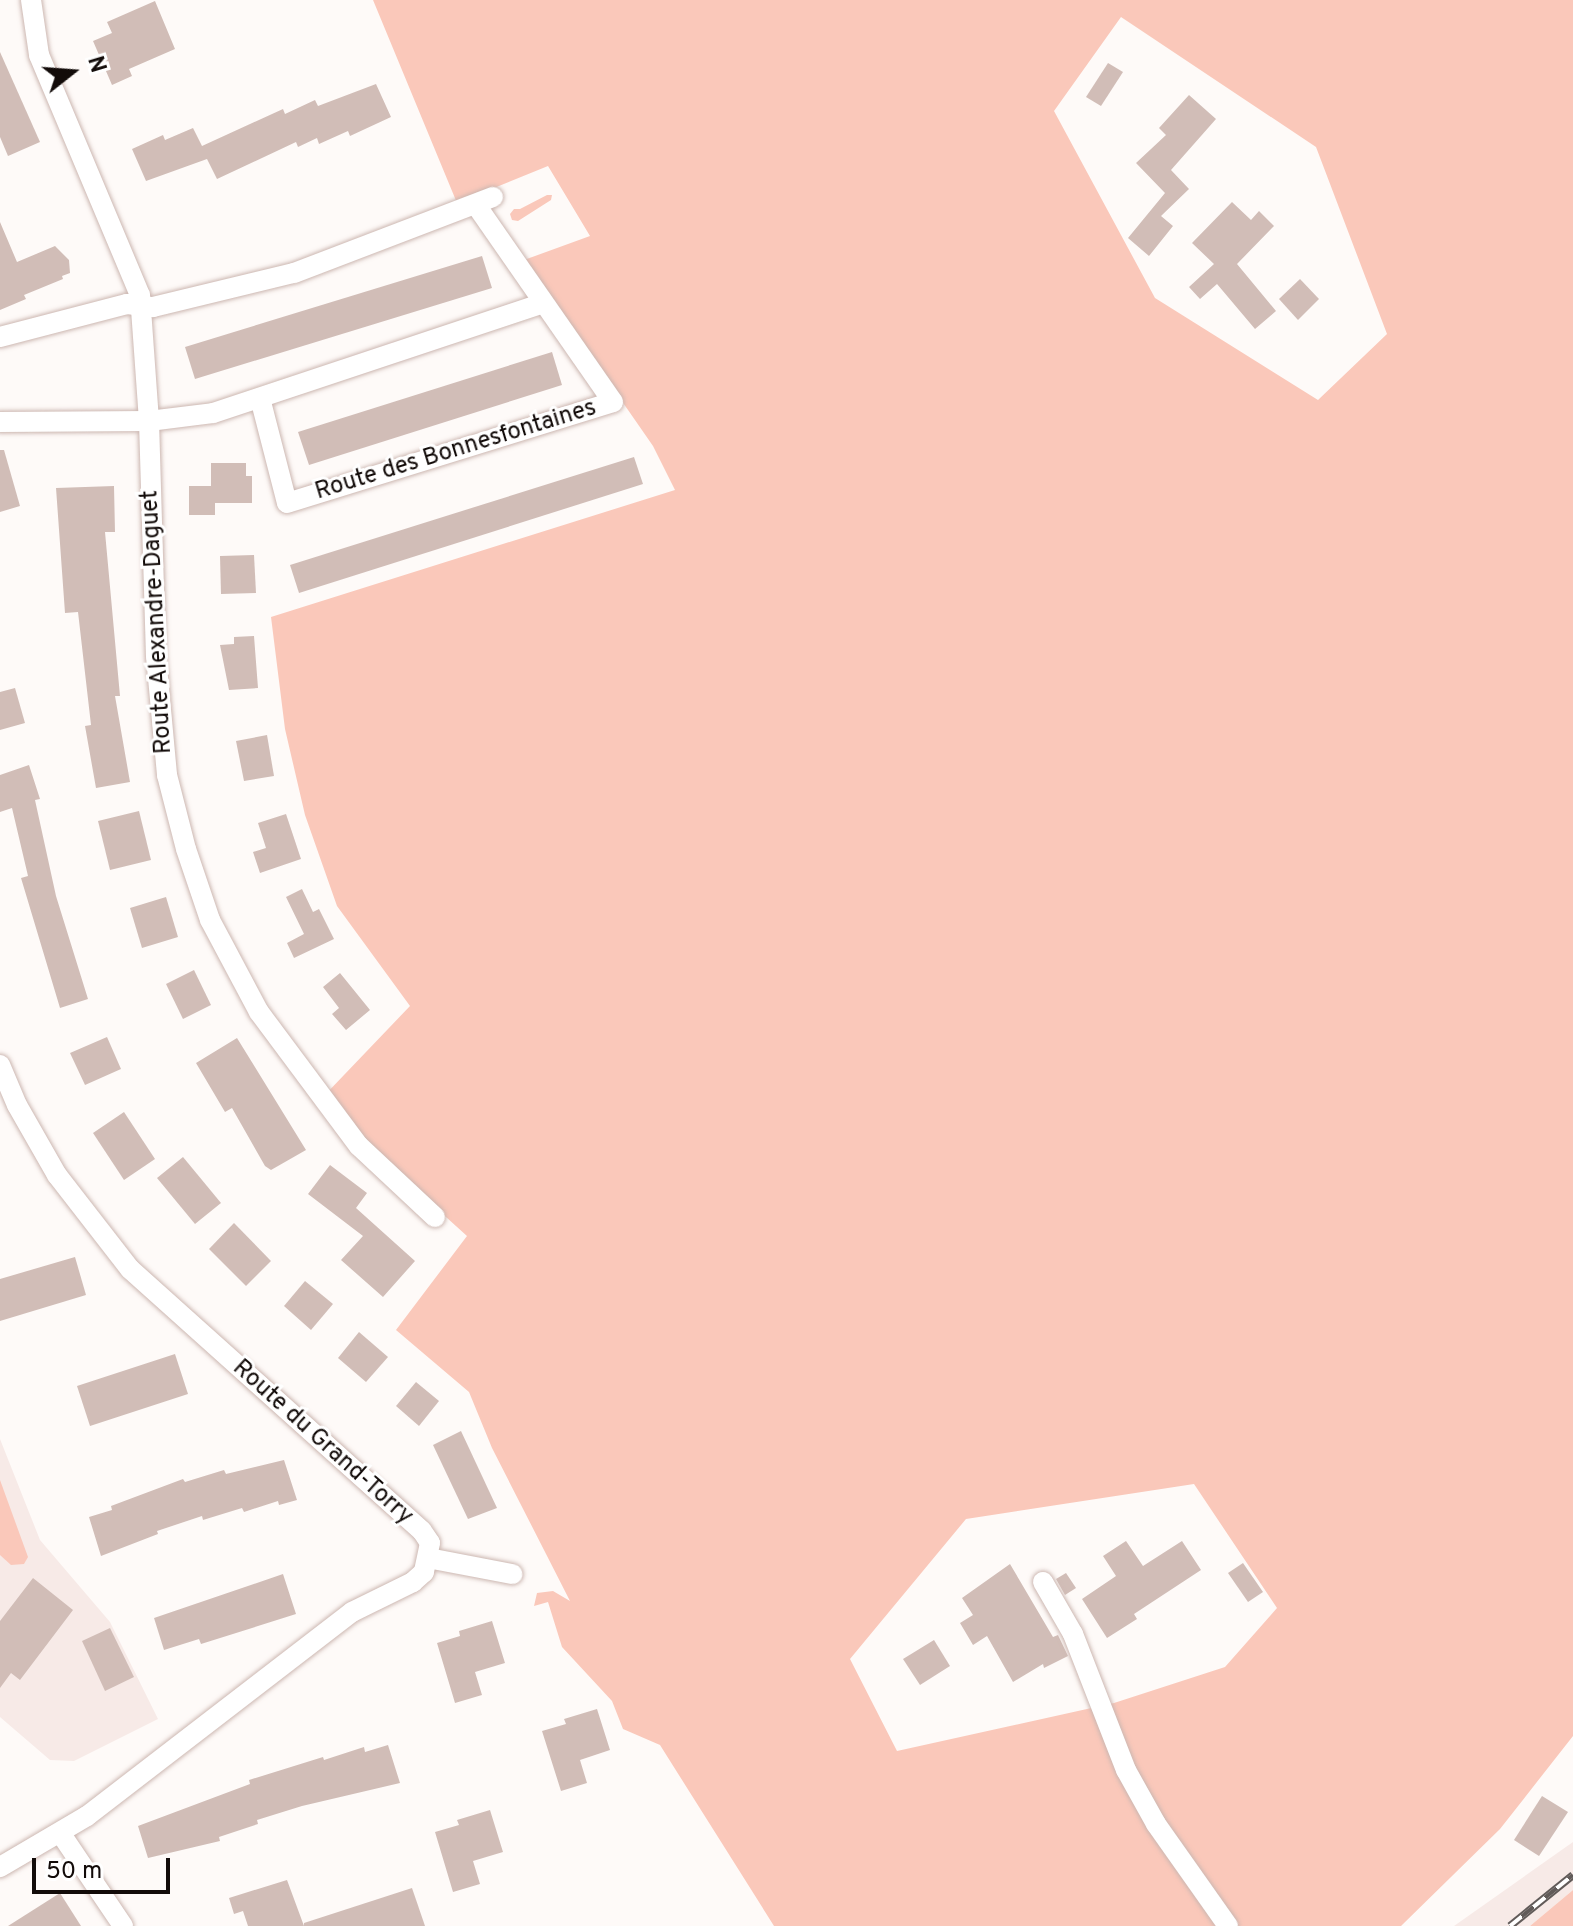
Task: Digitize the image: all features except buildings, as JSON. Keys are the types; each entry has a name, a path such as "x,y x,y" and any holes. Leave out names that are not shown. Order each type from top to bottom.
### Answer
{"street":[{"path":"31,0 39,55 77,151 133,273 141,307 149,421"},
{"name":"Route des Bonnesfontaines","path":"0,337 127,304 153,307 294,273 484,201 543,303 613,402 287,503 260,398"},
{"path":"0,422 149,421 213,413 543,303"},
{"name":"Route Alexandre-Daguet","path":"149,421 156,656 167,775 186,849 210,920 259,1012 311,1084 359,1146 435,1217"},
{"name":"Route du Grand-Torry","path":"0,1065 17,1105 50,1165 83,1213 130,1269 422,1531 430,1543 428,1558"},
{"path":"0,1867 61,1834 146,1773 352,1612 413,1582 424,1572 428,1558 512,1574"},
{"path":"1043,1582 1073,1634 1126,1770 1156,1824 1228,1926"},
{"path":"61,1834 123,1926"}],"shaded area":[{"path":"373,0 1573,0 1573,1736 1500,1829 1401,1926 774,1926 660,1745 623,1729 612,1701 562,1647 548,1602 534,1606 537,1593 553,1591 570,1601 492,1448 469,1392 396,1330 467,1236 342,1123 322,1098 410,1006 337,906 305,815 285,729 271,617 675,490 653,446 524,260 590,236 548,166 457,203","holes":["1121,17 1316,147 1387,334 1318,400 1155,298 1054,111","1194,1484 1277,1608 1225,1667 1114,1703 897,1751 850,1659 966,1519"]},
{"path":"552,195 551,200 518,221 512,220 510,214 514,209"},
{"path":"0,1439 40,1540 110,1622 158,1719 74,1761 50,1760 0,1717"},
{"path":"0,1480 28,1557 24,1564 11,1565 0,1555"},
{"path":"1573,1842 1573,1890 1530,1926 1454,1926"},
{"path":"1573,1890 1573,1926 1530,1926"}],"railway":[{"path":"1510,1926 1573,1875"}]}
